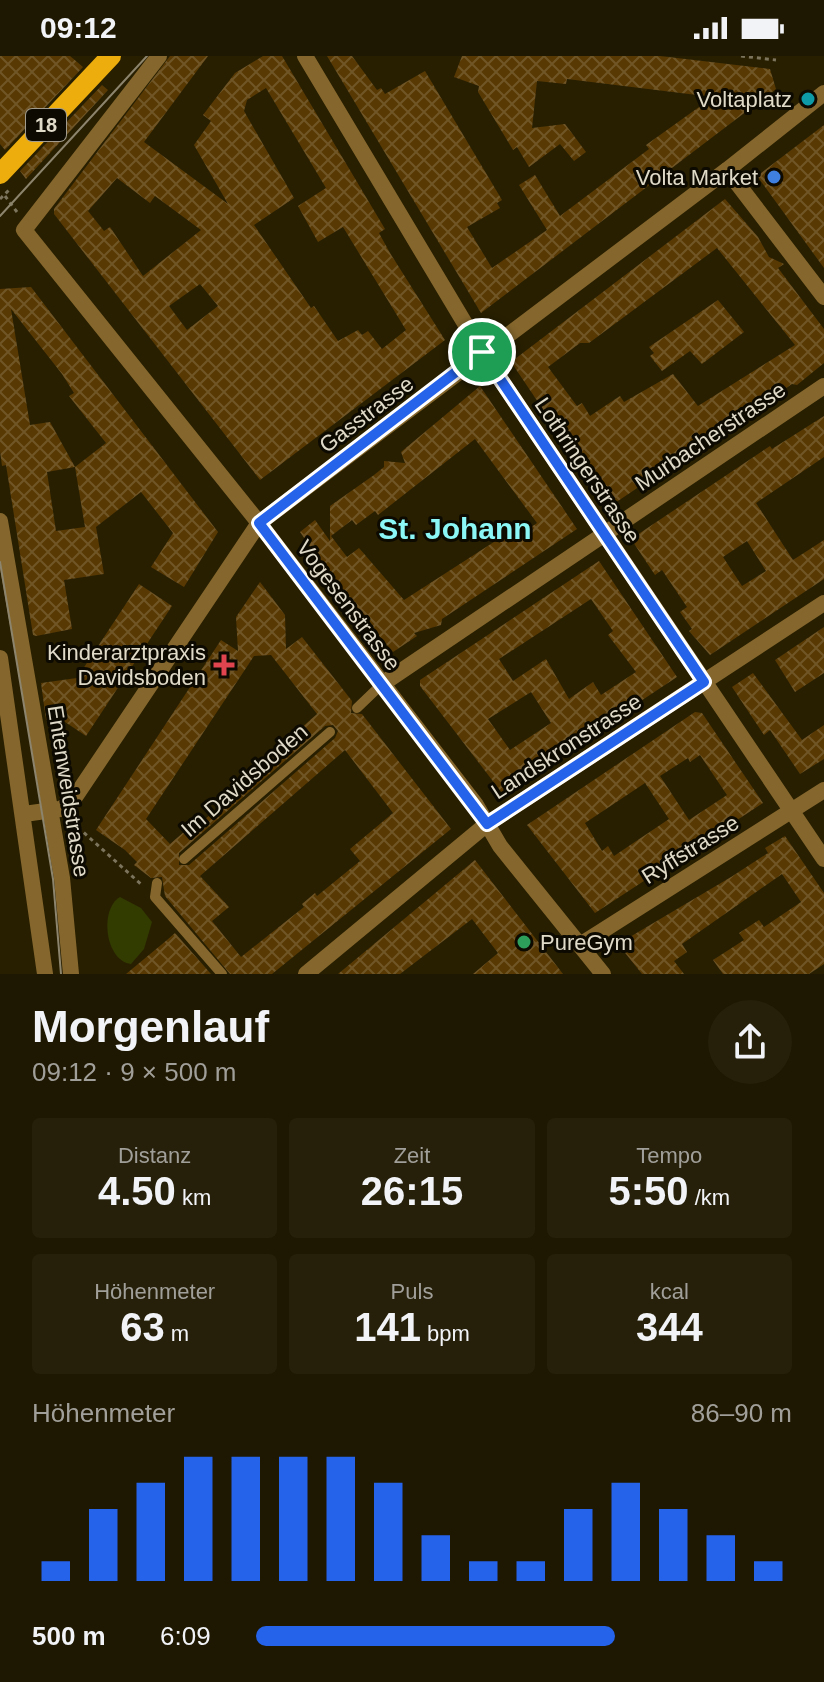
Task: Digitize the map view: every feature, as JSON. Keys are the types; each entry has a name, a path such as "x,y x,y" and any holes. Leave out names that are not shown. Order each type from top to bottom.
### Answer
{"main road":[{"name":"18","path":"0,174 111,56"}],"street":[{"path":"24,230 159,56"},
{"name":"Lothringerstrasse","path":"305,56 482,352 824,859"},
{"name":"Gasstrasse","path":"50,811 65,807 76,797 259,523 727,170 824,93"},
{"path":"727,170 824,297"},
{"name":"Vogesenstrasse","path":"24,230 259,523 487,824 500,846 603,974"},
{"name":"Murbacherstrasse","path":"382,684 824,386"},
{"name":"Entenweidstrasse","path":"0,521 62,878 71,974"},
{"name":"Landskronstrasse","path":"306,974 487,824 824,603"},
{"path":"0,658 45,974"},
{"name":"Ryffstrasse","path":"580,945 824,790"},
{"path":"24,814 50,811"}],"lane":[{"path":"357,708 382,684"},
{"name":"Im Davidsboden","path":"184,859 330,732"},
{"path":"157,883 155,897 222,974"}],"path":[{"path":"741,56 776,60"},
{"path":"0,190 13,203 24,230"},
{"path":"85,834 117,859 155,897"}],"green space":[{"path":"120,897 141,908 152,922 144,949 131,964 115,954 108,934 109,912"}],"building":[{"path":"0,56 70,56 83,67 5,150 0,144"},
{"path":"170,56 208,56 144,142 228,204 194,145 211,121 203,115 235,73 263,56 282,56 385,229 379,233 390,253 445,340 260,480 54,214 54,209","holes":["266,88 326,188 298,206 318,242 343,227 406,330 382,349 368,331 362,335 358,330 338,341 314,306 311,308 254,225 294,198 244,111 247,100","117,178 150,203 155,196 201,230 143,276 110,227 104,231 88,211","200,284 218,306 187,330 169,306"]},
{"path":"327,56 352,56 377,90 381,88 385,94 425,71 502,200 497,203 500,208 467,227 492,268 547,230 519,185 535,175 560,216 649,149 646,145 713,97 567,79 566,84 537,81 532,128 565,124 586,152 574,161 560,144 529,167 517,147 513,150 478,92 479,86 454,77 462,56 660,56 770,69 776,89 481,313"},
{"path":"102,85 108,90 26,179 20,171"},
{"path":"824,125 824,268 757,176"},
{"path":"725,199 758,237 769,257 784,264 778,268 824,329 824,363 797,385 792,384 609,507 511,362","holes":["717,248 795,345 698,406 673,374 624,402 620,396 590,416 582,403 577,406 548,367 580,343 589,343"]},
{"path":"31,287 218,532 184,587 151,567 173,533 141,492 96,527 104,574 64,580 72,629 33,635 6,465 2,466 0,451 0,289","holes":["11,309 62,374 74,393 69,396 106,443 75,467 50,422 30,425","75,467 85,527 56,531 47,472"]},
{"path":"718,300 744,332 702,364 690,351 662,371 650,356 654,353 649,347"},
{"path":"480,386 577,529 442,619 441,625 414,633 417,636 393,652 349,600 339,582 335,582 300,532 315,520 330,541 330,506 384,467 384,461 405,463 401,452","holes":["475,439 537,523 508,543 505,539 499,543 497,540 404,600 359,548 347,557 331,536 352,520 356,525 375,511 378,515"]},
{"path":"824,416 824,457 756,503 793,560 824,540 824,579 710,655 689,631 692,629 680,612 687,607 662,570 655,575 631,539 770,446 772,449","holes":["747,541 766,571 742,586 723,557"]},
{"path":"599,561 677,677 502,793 420,686 420,680","holes":["591,599 613,631 608,635 636,672 601,695 593,682 569,699 546,659 513,681 499,659","531,692 551,723 510,750 488,719"]},
{"path":"260,582 285,615 286,649 302,637 352,701 351,713 362,714 451,829 272,974 230,974 165,896 162,877 151,878 134,865 137,862 125,850 96,830 221,640 238,651 236,617","holes":["271,655 317,714 220,799 223,803 202,822 199,819 170,844 146,819 254,656","333,725 338,731 335,738 189,865 179,865 179,853 325,726","345,750 393,813 350,849 360,861 317,896 315,893 302,904 304,907 241,957 212,921 229,907 200,876"]},
{"path":"139,584 172,606 86,736 59,718 46,720 41,683 77,678"},
{"path":"824,627 824,673 795,692 775,660"},
{"path":"753,673 802,740 824,725 824,759 800,774 770,730 764,735 732,687"},
{"path":"695,712 702,713 763,803 595,913 527,825","holes":["700,755 727,795 689,820 660,776 688,758 690,762","645,783 669,819 614,856 608,846 602,851 585,823"]},
{"path":"785,836 824,893 824,964 809,974 723,974 713,960 744,940 739,933 759,920 764,927 801,902 782,874 682,944 687,952 674,961 684,974 642,974 618,944 731,877 768,853 765,848"},
{"path":"475,860 563,974 473,974 498,953 472,919 400,974 338,974"},
{"path":"175,933 211,974 126,974 167,940"}],"tram line":[{"path":"0,216 147,56"},
{"path":"0,562 53,879 61,974"}],"place":[{"name":"Voltaplatz","path":"808,99"},
{"name":"Volta Market","path":"774,177"},
{"name":"Kinderarztpraxis Davidsboden","path":"224,665"},
{"name":"PureGym","path":"524,942"}],"district":[{"name":"St. Johann","path":"455,529"}],"route":[{"path":"482,352 704,682 487,824 476,805 259,523 482,352"}]}
